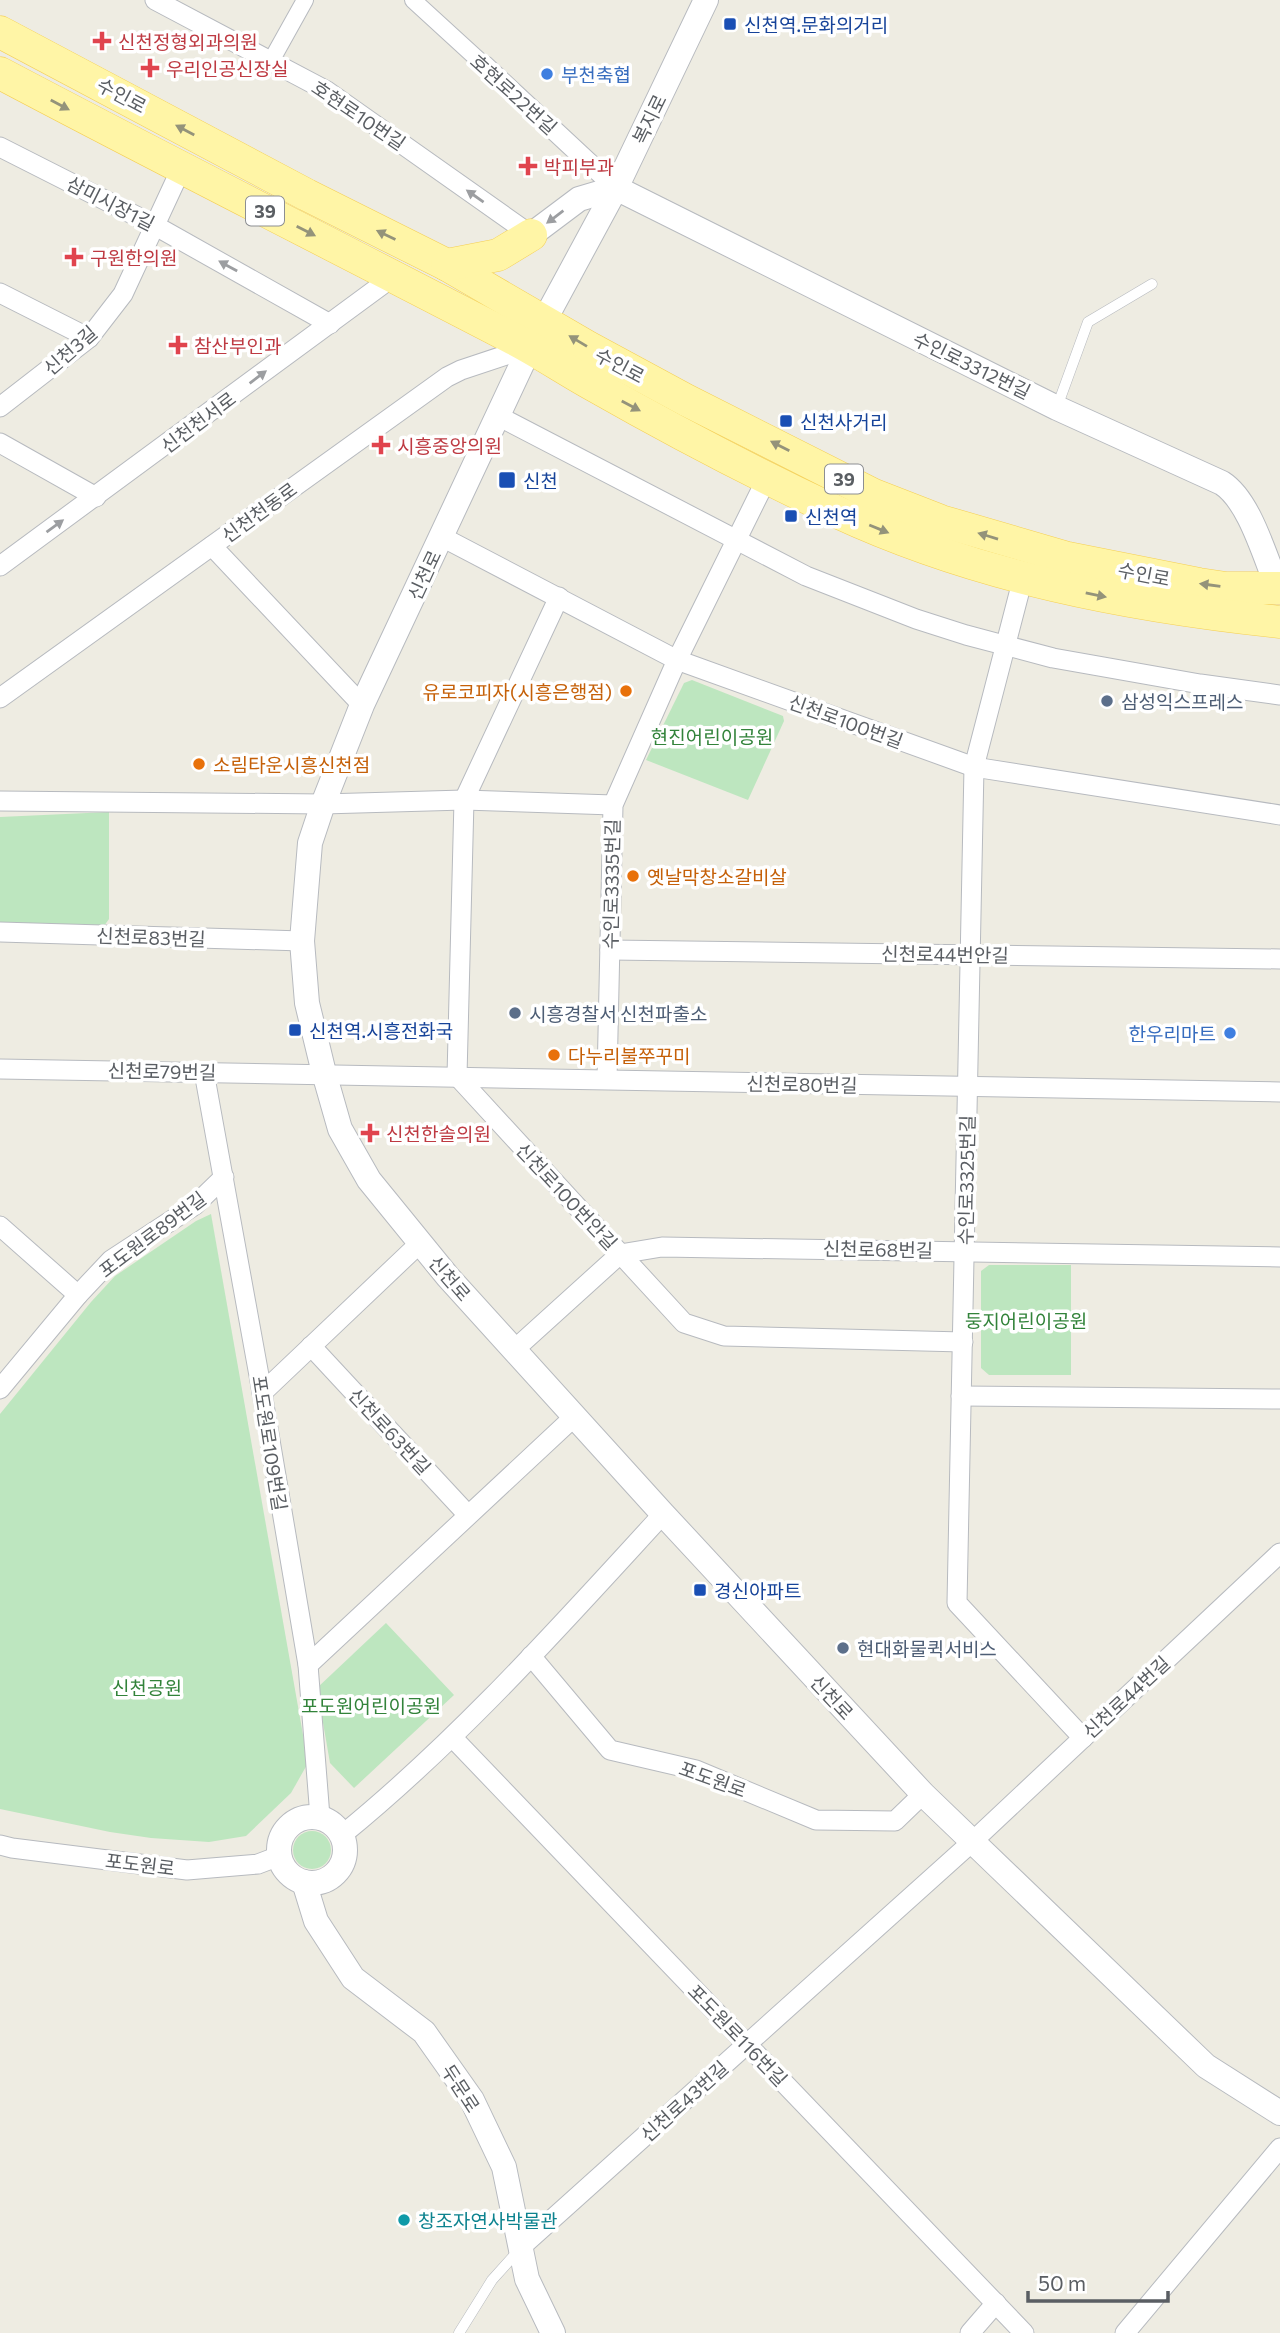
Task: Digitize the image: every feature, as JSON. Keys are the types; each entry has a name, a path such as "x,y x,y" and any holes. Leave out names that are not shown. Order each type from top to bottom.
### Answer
{"main road":[{"name":"수인로","path":"0,32 307,195 447,265 537,334 594,386 767,478 840,513 923,547 1023,578 1151,606 1280,622"},
{"name":"수인로","path":"0,73 181,169 394,276 537,334 588,347 874,495 940,521 1068,558 1160,578 1226,588 1279,590"},
{"path":"447,265 498,255 531,235"}],"street":[{"name":"호현로10번길","path":"155,0 180,6 327,91 531,235"},
{"path":"271,61 305,0"},
{"name":"호현로22번길","path":"413,0 616,188"},
{"name":"복지로","path":"537,334 616,188 706,0"},
{"name":"삼미시장1길","path":"0,147 154,225 330,324"},
{"name":"신천3길","path":"0,407 89,338 123,294 181,169"},
{"path":"531,235 579,199 616,188"},
{"name":"수인로3312번길","path":"616,188 1057,408 1231,489 1251,522 1279,590"},
{"name":"신천천서로","path":"0,566 394,276"},
{"path":"0,293 89,338"},
{"name":"신천로","path":"537,334 362,705 310,843 303,941 307,1003 340,1129 363,1170 420,1243 663,1514 923,1794 1206,2066 1280,2113"},
{"name":"신천천동로","path":"0,698 447,377 537,334"},
{"path":"498,416 807,576 916,619 1053,657 1200,684 1280,695"},
{"path":"0,443 96,497"},
{"name":"수인로3335번길","path":"607,1079 613,805 677,660 767,478"},
{"name":"신천로100번길","path":"442,537 677,660 974,767 1280,815"},
{"path":"212,546 362,705"},
{"name":"수인로3325번길","path":"1023,578 974,767 957,1603 1083,1738"},
{"path":"457,1076 464,800 559,597"},
{"path":"0,801 323,804 464,800 613,805"},
{"name":"신천로83번길","path":"0,932 303,941"},
{"name":"신천로44번안길","path":"610,950 1280,959"},
{"name":"신천로79번길","path":"0,1069 324,1073"},
{"name":"포도원로109번길","path":"204,1072 308,1665 320,1817"},
{"name":"신천로80번길","path":"324,1073 1280,1092"},
{"name":"신천로100번안길","path":"457,1076 684,1323 724,1336 962,1342"},
{"name":"포도원로89번길","path":"0,1389 78,1295 111,1261 195,1205 224,1177"},
{"path":"0,1226 78,1295"},
{"name":"신천로","path":"262,1393 420,1243"},
{"name":"신천로68번길","path":"620,1254 662,1247 1280,1257"},
{"path":"514,1350 620,1254"},
{"name":"신천로63번길","path":"311,1346 468,1515"},
{"path":"961,1396 1280,1399"},
{"path":"308,1665 575,1416"},
{"path":"342,1835 452,1737 663,1514"},
{"name":"신천로44번길","path":"972,1842 1280,1553"},
{"name":"포도원로","path":"531,1656 610,1750 696,1770 816,1820 895,1822 923,1794"},
{"name":"포도원로116번길","path":"452,1737 1024,2333"},
{"path":"320,1817 329,1821 342,1835 346,1853 339,1871 323,1881 304,1882 288,1873 279,1856 279,1846 286,1829 301,1818 320,1817"},
{"name":"신천로43번길","path":"520,2248 972,1842"},
{"name":"포도원로","path":"0,1845 187,1870 258,1864 279,1856"},
{"name":"두문로","path":"304,1882 316,1921 354,1978 424,2032 472,2100 504,2167 527,2279 553,2333"},
{"path":"1130,2331 1280,2148"},
{"path":"971,2333 996,2303"}],"lane":[{"path":"1057,408 1088,322 1152,284"},
{"path":"459,2333 492,2280 520,2248"}],"green space":[{"name":"현진어린이공원","path":"692,680 783,716 784,721 748,800 646,760 684,683"},
{"path":"109,812 109,919 104,926 0,927 0,817"},
{"name":"신천공원","path":"211,1214 308,1763 291,1793 246,1836 209,1842 110,1832 0,1809 0,1414 115,1276 196,1221"},
{"name":"둥지어린이공원","path":"989,1265 1071,1265 1071,1375 989,1375 981,1368 981,1271"},
{"name":"포도원어린이공원","path":"386,1623 454,1695 354,1788 330,1763 317,1688"},
{"path":"312,1831 326,1836 331,1850 326,1864 312,1869 298,1864 293,1850 298,1836"}],"place":[{"name":"신천역.문화의거리","path":"730,24"},
{"name":"신천정형외과의원","path":"102,41"},
{"name":"우리인공신장실","path":"150,68"},
{"name":"부천축협","path":"547,74"},
{"name":"박피부과","path":"528,166"},
{"name":"구원한의원","path":"74,257"},
{"name":"참산부인과","path":"178,345"},
{"name":"신천사거리","path":"786,421"},
{"name":"시흥중앙의원","path":"381,445"},
{"name":"신천","path":"507,480"},
{"name":"신천역","path":"791,516"},
{"name":"유로코피자(시흥은행점)","path":"626,691"},
{"name":"삼성익스프레스","path":"1107,701"},
{"name":"소림타운시흥신천점","path":"199,764"},
{"name":"옛날막창소갈비살","path":"633,876"},
{"name":"시흥경찰서 신천파출소","path":"515,1013"},
{"name":"신천역.시흥전화국","path":"295,1030"},
{"name":"한우리마트","path":"1230,1033"},
{"name":"다누리불쭈꾸미","path":"554,1055"},
{"name":"신천한솔의원","path":"370,1133"},
{"name":"경신아파트","path":"700,1590"},
{"name":"현대화물퀵서비스","path":"843,1648"},
{"name":"창조자연사박물관","path":"404,2220"}]}
